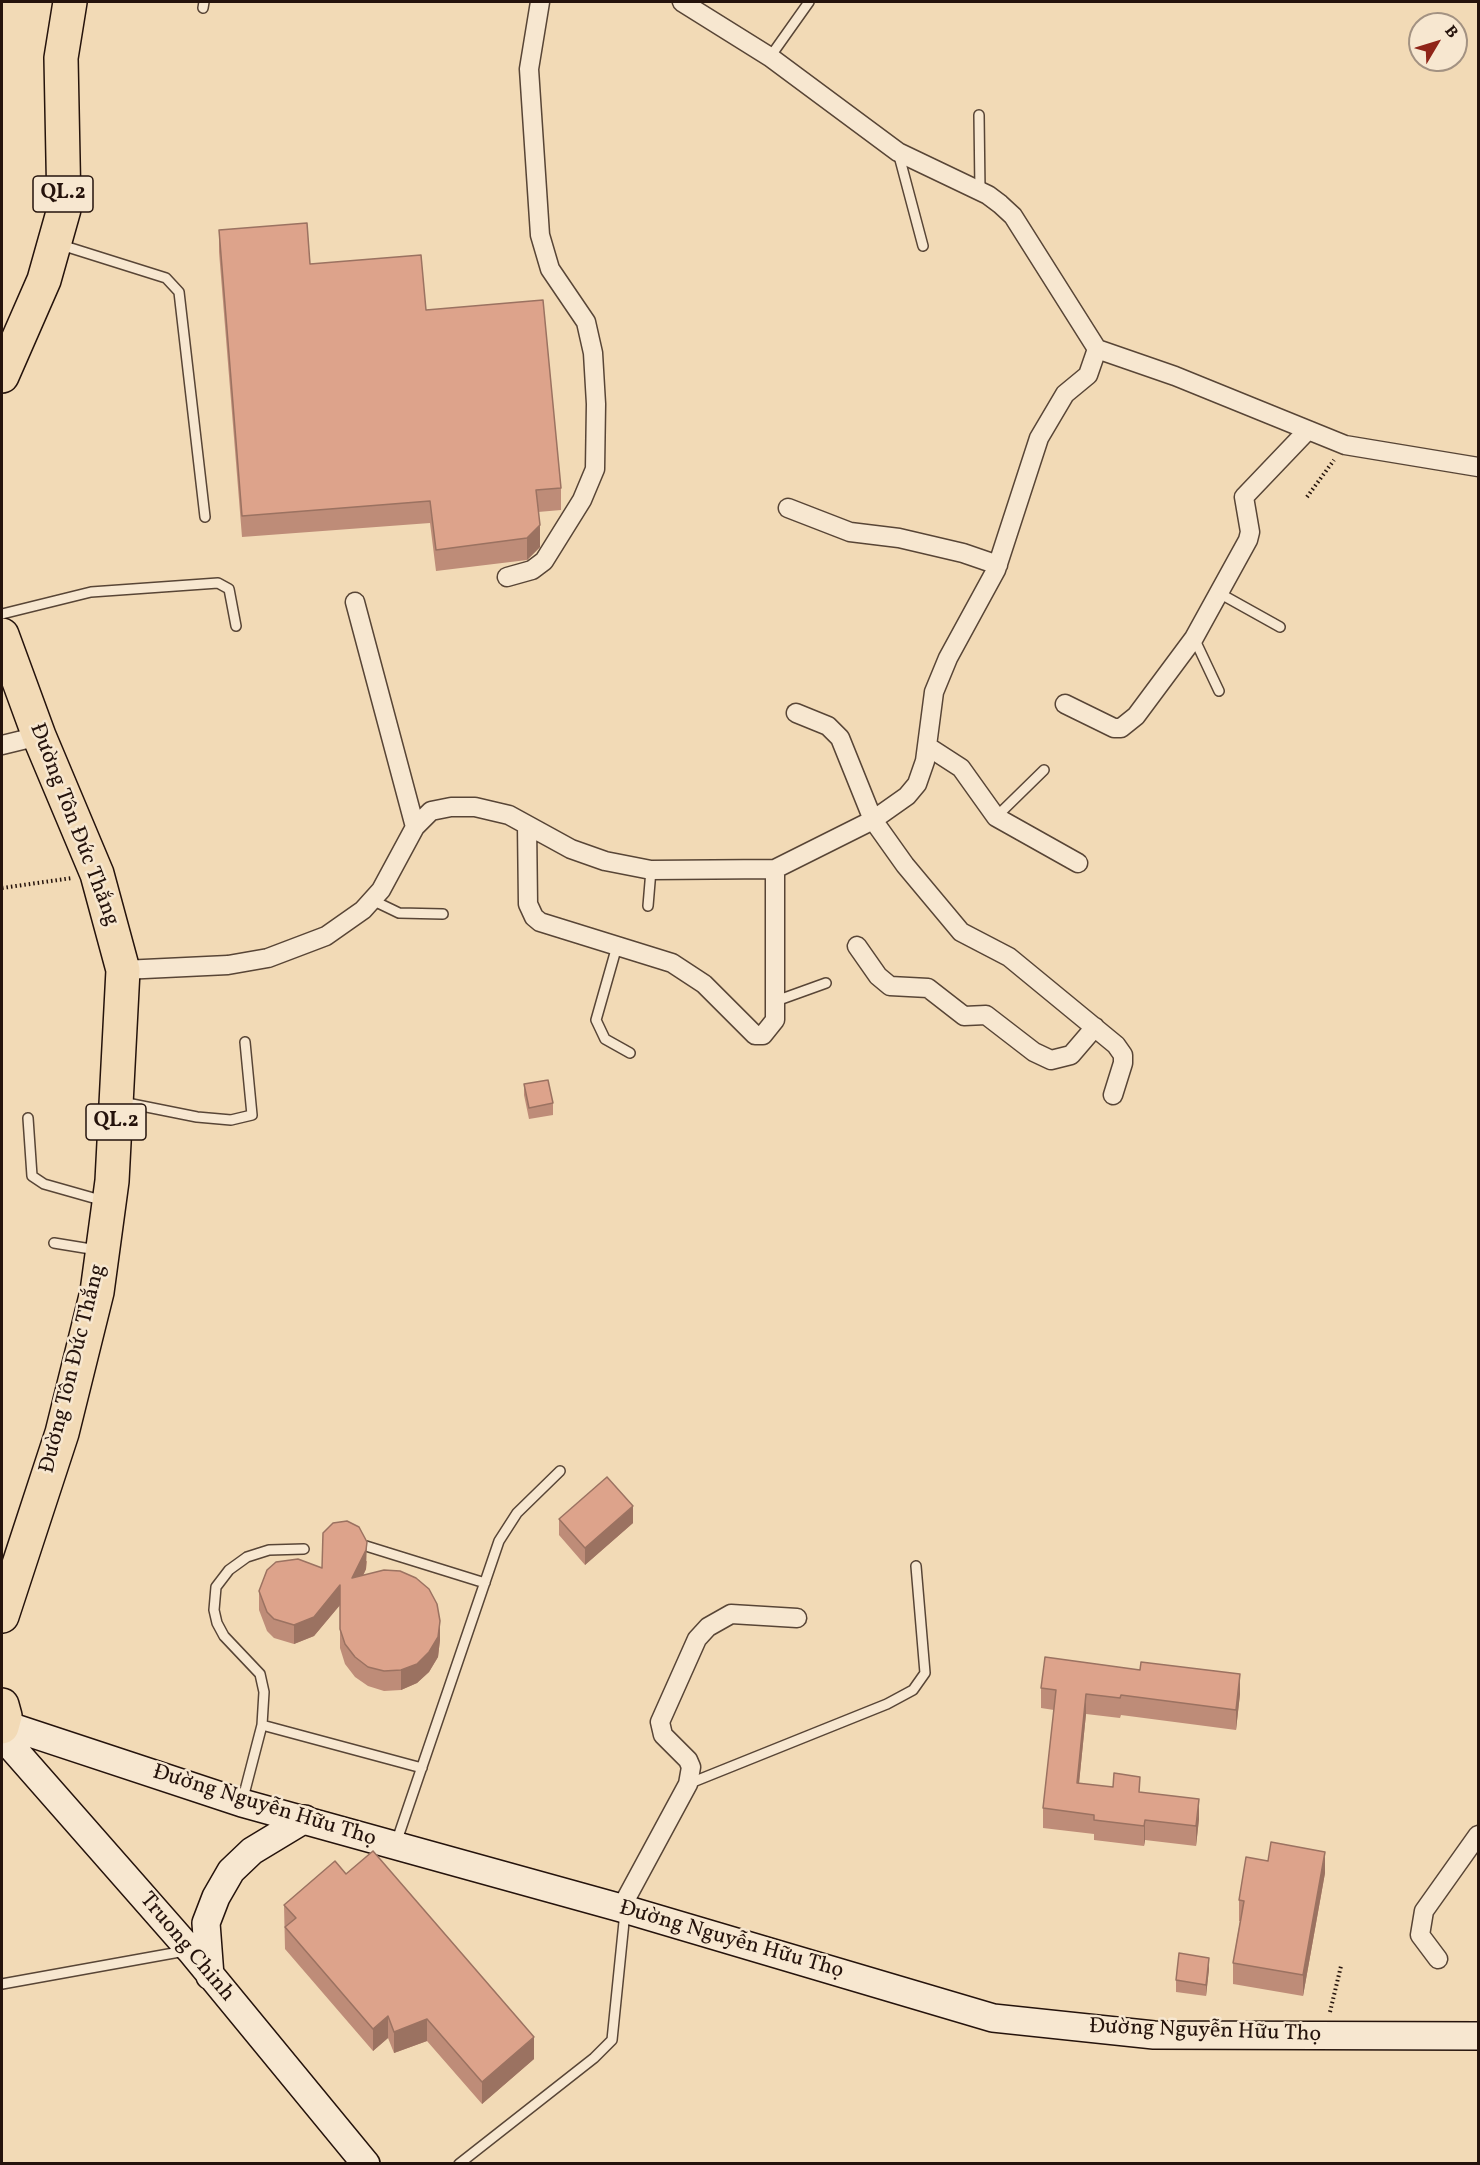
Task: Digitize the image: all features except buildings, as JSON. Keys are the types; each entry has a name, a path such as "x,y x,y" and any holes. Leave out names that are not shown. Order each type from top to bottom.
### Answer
{"highway":[{"name":"QL.2","path":"2,376 44,280 56,243 63,209 61,58 70,2"},
{"name":"Đường Tôn Đức Thắng","path":"2,635 39,736 97,874 123,970 117,1101 109,1203 97,1292 62,1433 2,1616"}],"main road":[{"name":"Đường Nguyễn Hữu Thọ","path":"2,1723 242,1803 623,1909 993,2018 1154,2035 1479,2037"},
{"name":"Truong Chinh","path":"2,1723 366,2163"},
{"path":"210,1976 206,1923 216,1897 231,1871 252,1851 305,1819"}],"street":[{"path":"507,577 532,570 544,561 582,500 594,469 596,404 592,353 586,322 550,269 540,235 529,69 540,2"},
{"path":"682,2 770,57 898,152 980,191 1013,216 1097,349 1175,376 1345,445 1479,467"},
{"path":"123,970 228,965 267,958 326,936 363,910 381,890 415,826 431,811 450,807 475,807 509,815 579,852 605,861 651,870 775,869 873,820 907,796 917,784 925,761 934,692 948,658 998,565 1039,438 1065,394 1088,375 1097,349"},
{"path":"1065,704 1106,726 1121,728 1137,716 1194,638 1248,540 1250,532 1244,497 1307,431"},
{"path":"788,508 840,529 899,538 963,553 998,565"},
{"path":"355,602 415,826"},
{"path":"796,713 828,726 840,738 873,820 905,866 961,932 1009,957 1095,1027 1123,1055 1113,1095"},
{"path":"2,745 39,736"},
{"path":"927,746 961,768 996,817 1078,863"},
{"path":"527,825 528,904 534,917 540,922 672,963 692,974 755,1035 763,1035 771,1028 775,1020 775,869"},
{"path":"857,946 878,976 890,986 928,988 964,1016 986,1015 1034,1052 1051,1060 1071,1054 1095,1027"},
{"path":"623,1909 688,1785 690,1773 688,1760 663,1735 660,1722 697,1639 708,1627 731,1614 797,1618"},
{"path":"1438,1959 1420,1935 1424,1911 1479,1835"}],"lane":[{"path":"770,57 809,2"},
{"path":"979,115 980,191"},
{"path":"898,152 923,246"},
{"path":"56,243 166,278 179,292 205,517"},
{"path":"2,614 92,592 218,583 229,590 236,626"},
{"path":"1219,593 1280,627"},
{"path":"1194,638 1220,691"},
{"path":"996,817 1044,770"},
{"path":"648,906 651,870"},
{"path":"372,900 399,913 443,914"},
{"path":"617,946 596,1020 604,1039 630,1053"},
{"path":"776,1001 826,983"},
{"path":"117,1101 197,1117 231,1120 252,1115 245,1042"},
{"path":"28,1118 32,1176 44,1184 109,1203"},
{"path":"54,1243 103,1251"},
{"path":"395,1846 499,1541 518,1513 560,1471"},
{"path":"366,1546 485,1583"},
{"path":"242,1803 262,1725 264,1692 260,1674 225,1636 217,1623 214,1610 216,1587 230,1570 247,1557 269,1550 304,1549"},
{"path":"688,1785 887,1704 913,1690 925,1673 916,1566"},
{"path":"262,1725 422,1768"},
{"path":"459,2163 594,2058 612,2040 623,1909"},
{"path":"2,1984 190,1950"}],"path":[{"path":"1307,497 1345,445"},
{"path":"2,888 97,874"},
{"path":"1324,2037 1341,1966"}]}
